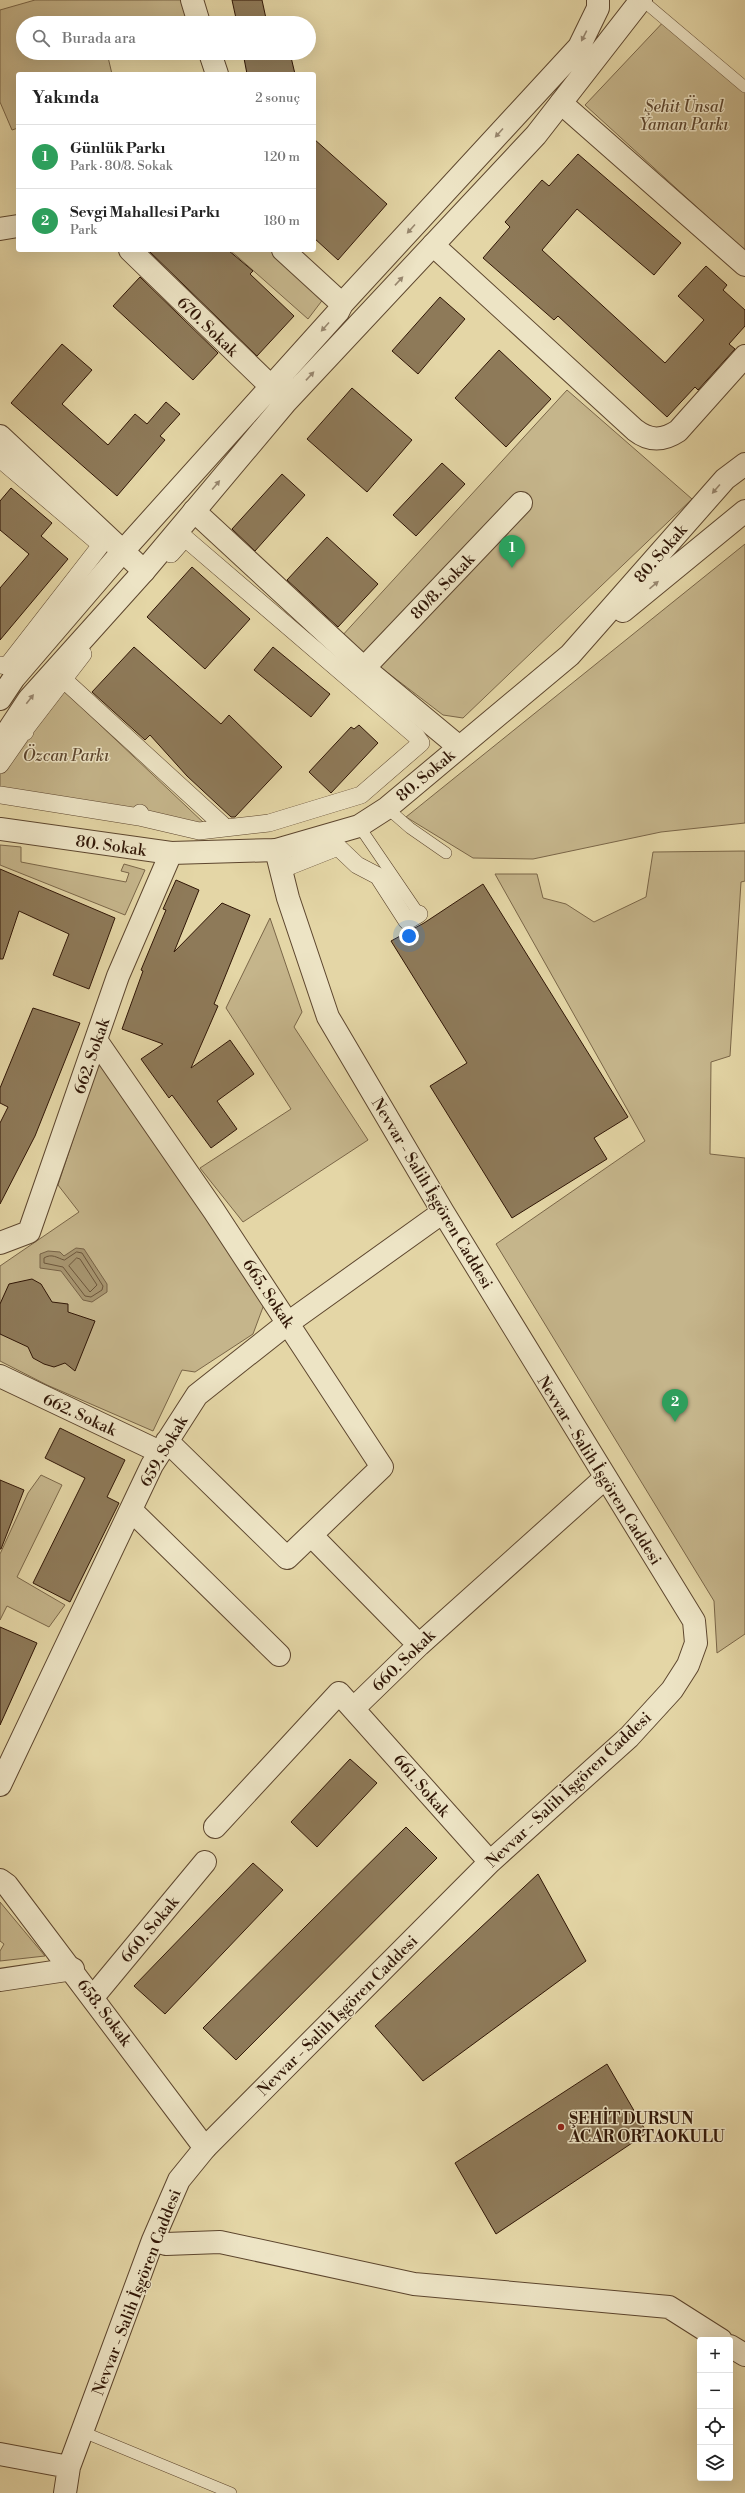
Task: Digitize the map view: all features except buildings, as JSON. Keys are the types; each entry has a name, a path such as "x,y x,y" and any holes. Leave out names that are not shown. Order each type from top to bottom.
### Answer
{"street":[{"path":"192,0 197,16"},
{"path":"0,743 30,699 144,571 194,511 338,312 342,304 542,85 579,47 598,8 598,0"},
{"path":"0,699 14,678 123,551 279,394 433,245 536,135 642,0"},
{"path":"212,60 216,72"},
{"path":"542,85 745,265"},
{"path":"0,230 16,226"},
{"path":"433,245 635,430 648,437 663,438 678,431 745,356"},
{"name":"670. Sokak","path":"132,252 279,394"},
{"path":"285,252 342,304"},
{"path":"0,436 144,571"},
{"path":"0,459 101,545 7,666 0,665"},
{"name":"80. Sokak","path":"0,829 171,853 278,860 359,826 387,808 458,746 570,655 725,479 745,464"},
{"name":"80/8. Sokak","path":"364,668 521,504"},
{"path":"194,511 364,668 458,746"},
{"path":"570,655 745,511"},
{"path":"0,765 63,679 185,538 416,736 421,743 361,796 269,823 199,831 139,815 0,795"},
{"path":"63,679 226,828"},
{"path":"278,860 338,847 358,865 378,876 407,921 419,914"},
{"name":"662. Sokak","path":"0,1244 29,1232 118,976 171,853"},
{"name":"Nevvar - Salih İşgören Caddesi","path":"65,2493 69,2468 153,2240 179,2180 205,2148 490,1862 629,1737 672,1690 688,1665 696,1643 694,1621 443,1212 328,1017 278,860"},
{"name":"665. Sokak","path":"96,1040 288,1323 382,1467 311,1535"},
{"name":"659. Sokak","path":"0,1786 131,1510 164,1447 197,1395 288,1323 443,1212"},
{"name":"662. Sokak","path":"0,1376 164,1447 287,1558 311,1535"},
{"name":"660. Sokak","path":"354,1708 418,1645 605,1478"},
{"path":"131,1510 279,1655"},
{"path":"311,1535 418,1645"},
{"path":"215,1826 339,1693 354,1708"},
{"name":"661. Sokak","path":"354,1708 490,1862"},
{"name":"660. Sokak","path":"93,1997 205,1862"},
{"name":"658. Sokak","path":"0,1880 7,1884 73,1969 205,2148"},
{"path":"0,1980 73,1969"},
{"path":"153,2240 166,2244 220,2242 414,2284 669,2307 716,2337"},
{"path":"733,2348 745,2355"},
{"path":"0,2454 69,2468"}],"lane":[{"path":"642,0 745,87"},
{"path":"387,808 410,828 446,853"},
{"path":"359,826 419,914"},
{"path":"83,2432 231,2493"}],"green space":[{"path":"35,0 185,0 188,16 16,16 16,60 109,60 112,72 16,72 16,129 12,130 0,102 0,10"},
{"name":"Şehit Ünsal Yaman Parkı","path":"668,17 745,90 745,251 585,105"},
{"path":"232,252 272,252 324,298 308,319"},
{"path":"567,390 692,499 463,718 443,715 341,637"},
{"path":"745,544 745,823 661,832 533,859 473,858 406,817"},
{"name":"Özcan Parkı","path":"62,689 205,824 0,790 0,772"},
{"path":"0,845 21,847 21,862 126,882 129,873 121,871 124,864 145,870 125,915 0,865"},
{"path":"745,851 745,881 741,882 730,1056 711,1062 710,1154 745,1158 745,1634 717,1653 714,1601 496,1244 645,1141 495,874 537,874 543,898 566,904 594,922 646,897 653,852"},
{"path":"270,918 302,1012 294,1027 368,1140 243,1222 200,1168 291,1109 226,1008"},
{"path":"100,1058 266,1299 253,1334 195,1372 182,1370 153,1431 47,1385 0,1361 0,1266 79,1212 58,1185"},
{"path":"41,1475 62,1485 17,1577 65,1605 49,1627 7,1606 0,1620 0,1554 28,1493"},
{"path":"0,1902 45,1956 0,1961 0,1951 4,1944 0,1941"}],"water":[{"path":"76,1248 84,1249 107,1284 107,1292 92,1302 83,1300 61,1271 40,1268 40,1254 48,1251 60,1252 64,1256"}],"place":[{"name":"Günlük Parkı","path":"512,568"},
{"name":"Sevgi Mahallesi Parkı","path":"675,1422"},
{"name":"ŞEHİT DURSUN ACAR ORTAOKULU","path":"561,2127"}]}
